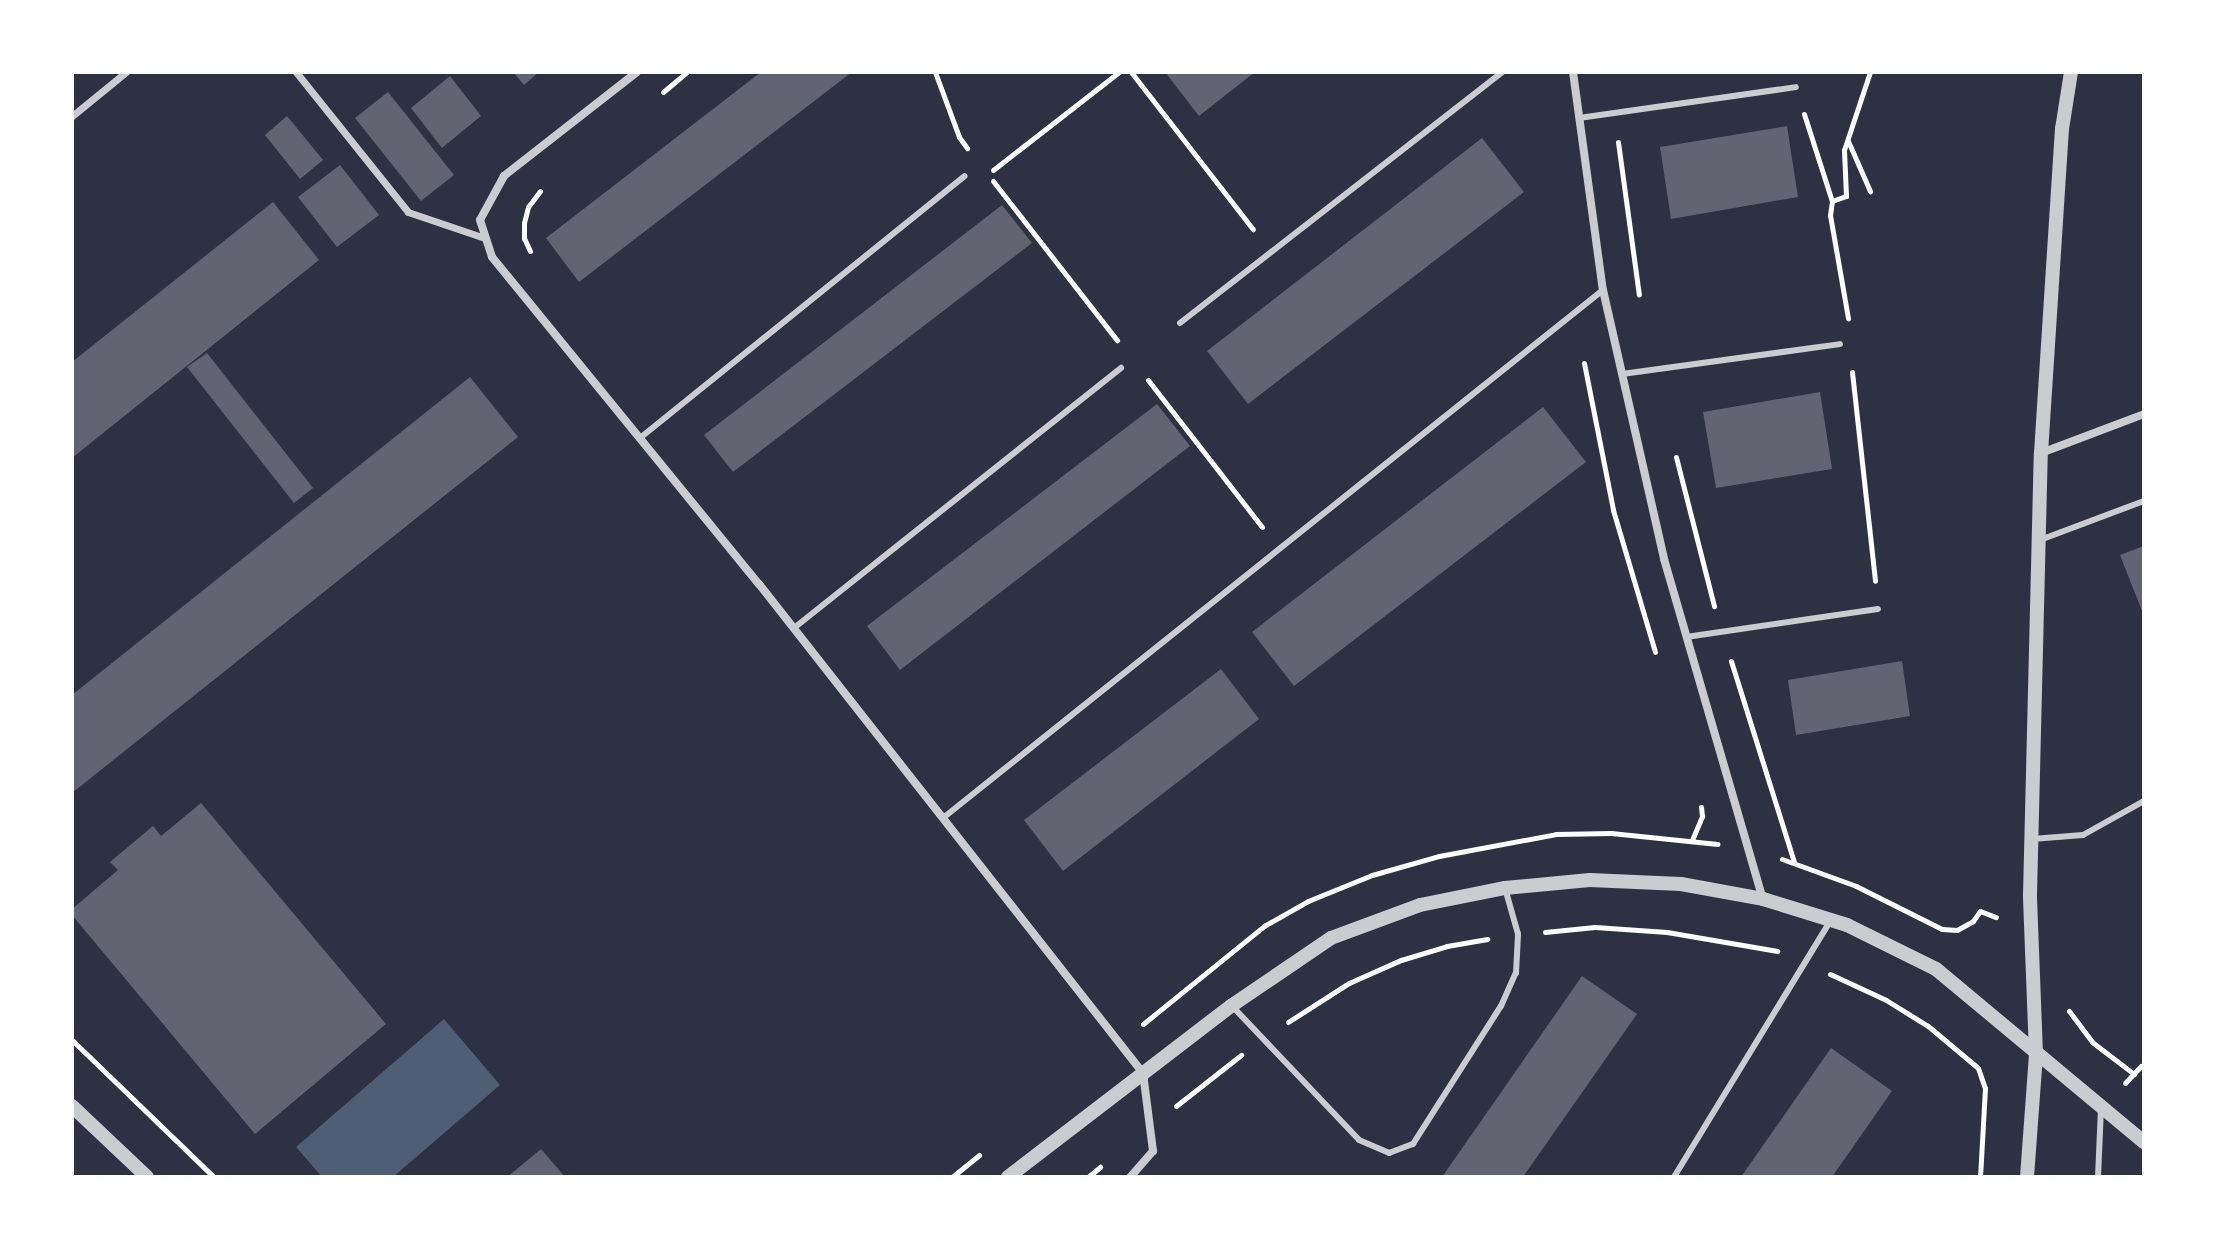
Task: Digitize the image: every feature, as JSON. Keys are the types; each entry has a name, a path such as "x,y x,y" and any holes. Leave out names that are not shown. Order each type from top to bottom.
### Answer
{"street":[{"path":"72,116 126,72"},
{"path":"296,72 408,212 485,238"},
{"path":"637,72 504,176 480,220 492,257 794,628 1143,1073 1153,1151 1130,1177"},
{"path":"1573,72 1603,290 1664,559 1763,899"},
{"path":"2027,1177 2036,1054 2031,839 2041,453 2062,129 2071,72"},
{"path":"2041,453 2144,414"},
{"path":"1008,1177 1231,1006 1331,938 1420,905 1505,888 1590,880 1681,884 1763,899 1831,920 1936,969 2144,1142"},
{"path":"72,1106 147,1177"}],"lane":[{"path":"1180,323 1502,72"},
{"path":"1579,118 1796,87"},
{"path":"640,438 965,176"},
{"path":"943,818 1603,290"},
{"path":"1622,374 1840,344"},
{"path":"794,628 1121,368"},
{"path":"2040,540 2144,501"},
{"path":"1686,637 1878,609"},
{"path":"2031,839 2083,835 2144,801"},
{"path":"1231,1006 1359,1140 1389,1153 1413,1144 1501,1006 1516,973 1518,934 1505,888"},
{"path":"1674,1177 1831,920"},
{"path":"2098,1177 2101,1107"}],"path":[{"path":"662,92 687,72"},
{"path":"935,72 959,137 969,149"},
{"path":"1119,72 988,174 1279,549"},
{"path":"1131,72 1271,253"},
{"path":"1832,201 1846,196 1844,150 1870,72"},
{"path":"1614,113 1639,297"},
{"path":"1848,140 1870,191"},
{"path":"531,254 524,238 524,223 536,194 550,183"},
{"path":"1121,368 1133,361"},
{"path":"1673,444 1722,630 1794,863"},
{"path":"1119,1044 1264,926 1308,901 1372,875 1452,853 1556,834 1680,838 1748,849 1856,886 1942,929 1957,930 1973,921 1980,911 2031,927"},
{"path":"1088,1177 1262,1038 1349,983 1401,960 1447,946 1518,934 1595,927 1667,932 1742,943 1804,962 1886,1000 1928,1026 1978,1068 1985,1088 1980,1175 1995,1177"},
{"path":"2066,1005 2092,1042 2134,1074"},
{"path":"1138,1017 1149,1020"},
{"path":"72,1040 214,1177"},
{"path":"952,1177 988,1148"}],"water":[{"path":"444,1019 500,1085 393,1177 322,1177 296,1147"}],"building":[{"path":"513,72 539,72 524,85"},
{"path":"761,72 852,72 579,282 546,238"},
{"path":"1165,72 1255,72 1199,116"},
{"path":"450,76 481,116 442,148 411,108"},
{"path":"388,92 454,175 421,201 355,118"},
{"path":"287,116 323,160 300,179 265,135"},
{"path":"1787,126 1798,197 1671,219 1660,147"},
{"path":"1482,138 1524,192 1248,404 1207,351"},
{"path":"340,165 379,215 337,247 298,197"},
{"path":"273,202 319,260 72,458 72,362"},
{"path":"1002,205 1032,243 733,472 704,435"},
{"path":"207,353 313,488 294,503 187,367"},
{"path":"470,377 518,437 72,793 72,695"},
{"path":"1820,392 1832,469 1716,488 1703,412"},
{"path":"1157,404 1190,446 900,670 867,626"},
{"path":"1543,407 1586,462 1294,686 1252,632"},
{"path":"2144,546 2144,616 2120,555"},
{"path":"1902,661 1910,716 1796,735 1788,680"},
{"path":"1221,669 1259,719 1063,871 1024,820"},
{"path":"201,803 386,1024 255,1134 72,915 72,909 118,870 110,862 153,826 161,836"},
{"path":"1582,976 1637,1014 1523,1177 1442,1177"},
{"path":"1831,1048 1892,1091 1832,1177 1741,1177"},
{"path":"541,1149 565,1177 507,1177"}]}
